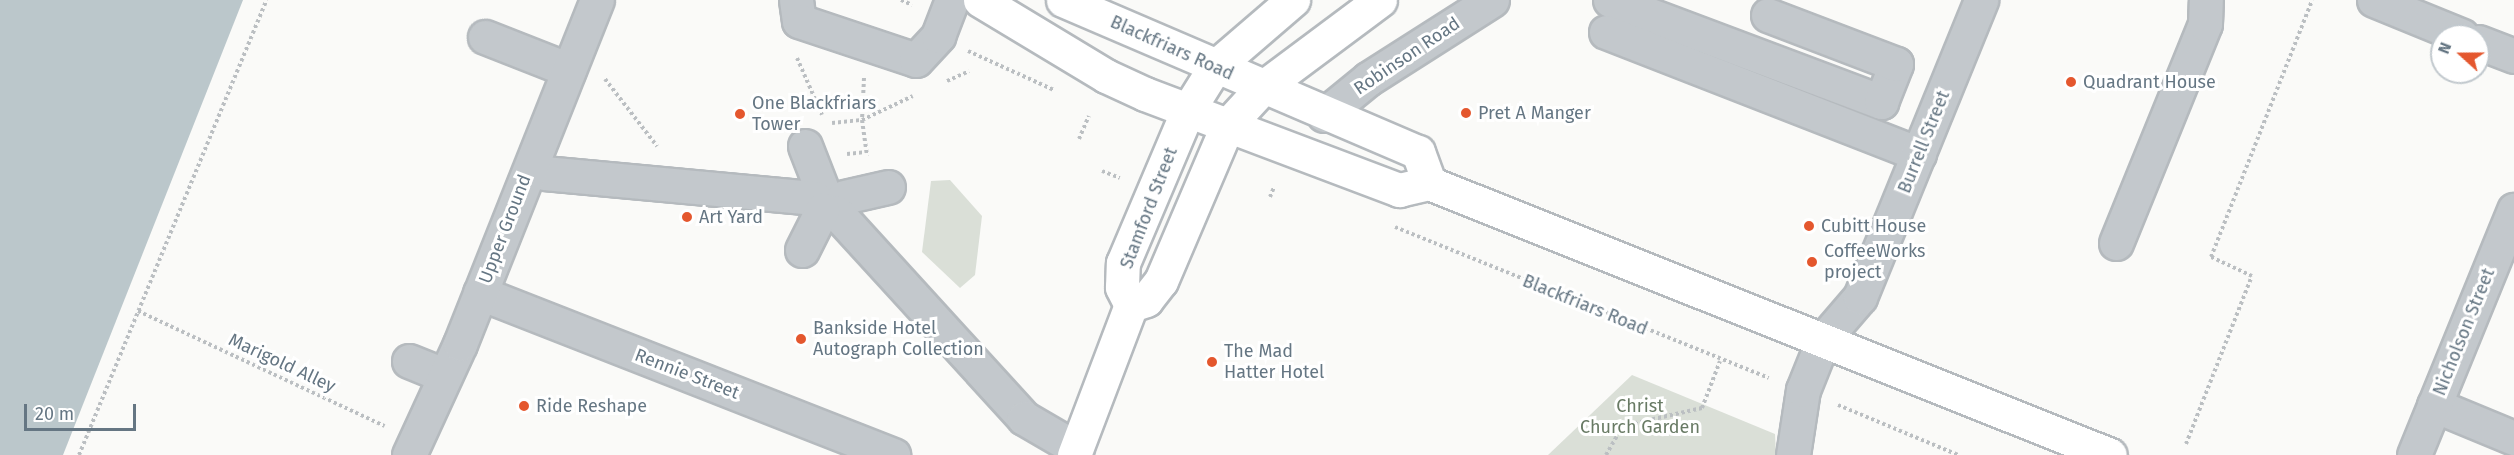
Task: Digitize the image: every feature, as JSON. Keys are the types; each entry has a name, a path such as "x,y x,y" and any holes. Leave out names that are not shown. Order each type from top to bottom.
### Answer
{"main road":[{"path":"980,0 1106,76 1227,126 1399,190 1429,183 2110,455"},
{"name":"Blackfriars Road","path":"1063,0 1324,115 1418,152 1429,183"},
{"name":"Stamford Street","path":"1293,0 1215,67 1188,110 1123,263 1122,287 1131,305 1146,300 1161,281 1227,126 1262,88 1380,0"},
{"path":"1075,452 1131,305"}],"street":[{"name":"Upper Ground","path":"412,447 480,293 597,0"},
{"path":"796,0 794,9 799,21 916,60 938,36 952,0"},
{"name":"Robinson Road","path":"1324,115 1368,80 1492,0"},
{"name":"Burrell Street","path":"1793,455 1803,390 1823,340 1860,297 1981,0"},
{"path":"2116,243 2205,24 2206,0"},
{"path":"2374,0 2433,24"},
{"path":"1608,16 1740,47 1881,102 1896,64 1768,15"},
{"path":"1608,16 1918,154"},
{"path":"485,37 574,58"},
{"path":"2490,47 2514,56"},
{"path":"806,146 828,201 1024,418 1075,452"},
{"path":"544,173 686,184 828,201 888,187"},
{"path":"802,250 828,201"},
{"name":"Nicholson Street","path":"2414,455 2514,210"},
{"name":"Rennie Street","path":"480,293 893,455"},
{"path":"409,361 443,375"},
{"path":"2434,405 2514,438"}],"path":[{"path":"79,455 267,0"},
{"path":"2186,444 2252,276 2211,257 2312,0"},
{"path":"794,52 826,124 862,120"},
{"path":"574,58 686,184"},
{"path":"1079,139 1089,116"},
{"path":"1102,171 1121,178"},
{"path":"1270,197 1274,187"},
{"name":"Blackfriars Road","path":"1385,223 1720,361 1803,390 1958,455"},
{"name":"Marigold Alley","path":"138,311 412,447"},
{"path":"1606,455 1623,426 1702,408 1720,361"}],"green space":[{"path":"950,180 982,216 975,275 960,288 922,252 931,181"},
{"name":"Christ Church Garden","path":"1632,375 1775,434 1776,455 1548,455"}],"shaded area":[{"path":"0,0 243,0 63,455 0,455"}],"place":[{"name":"Quadrant House","path":"2071,82"},
{"name":"Pret A Manger","path":"1466,113"},
{"name":"One Blackfriars Tower","path":"740,114"},
{"name":"Art Yard","path":"687,217"},
{"name":"Cubitt House","path":"1809,226"},
{"name":"CoffeeWorks project","path":"1812,262"},
{"name":"Bankside Hotel Autograph Collection","path":"801,339"},
{"name":"The Mad Hatter Hotel","path":"1212,362"},
{"name":"Ride Reshape","path":"524,406"}]}
